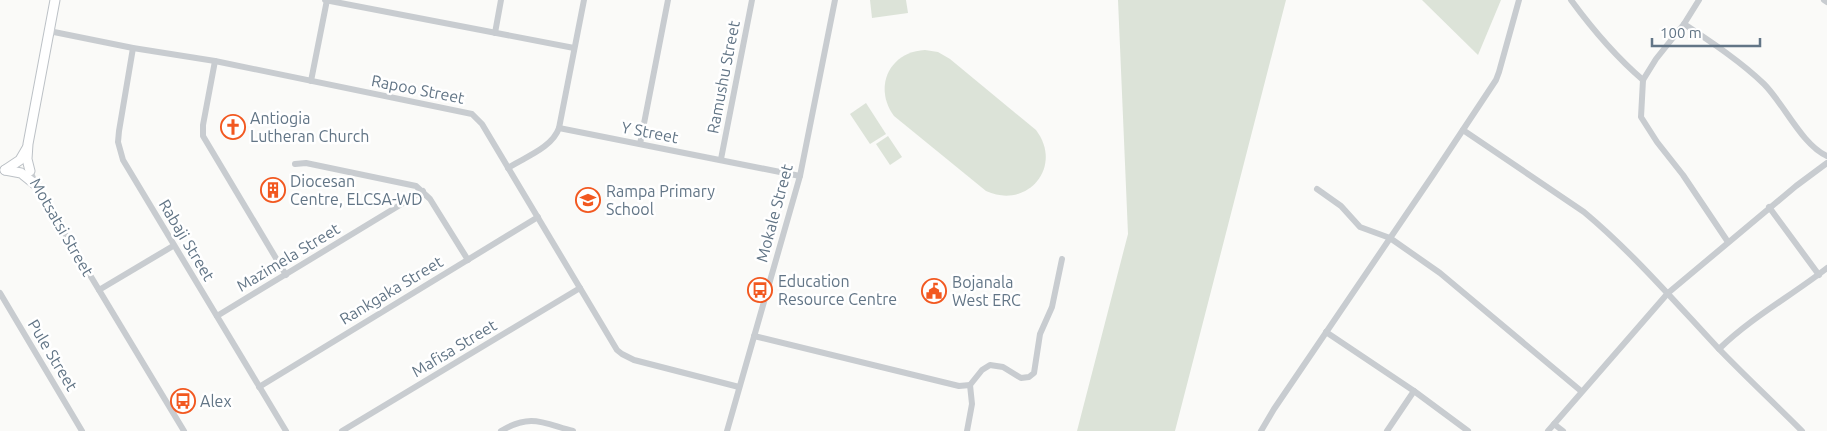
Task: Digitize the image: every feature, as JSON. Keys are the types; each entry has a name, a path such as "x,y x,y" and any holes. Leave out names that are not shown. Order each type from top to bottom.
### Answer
{"street":[{"name":"Motsatsi Street","path":"55,0 28,144 29,168 36,184 181,430"},
{"path":"311,81 326,0 574,48"},
{"path":"495,33 501,0"},
{"path":"508,168 550,143 556,136 584,0"},
{"path":"640,144 668,0"},
{"name":"Ramushu Street","path":"721,159 752,0"},
{"name":"Mokale Street","path":"727,431 738,387 800,176 835,0"},
{"path":"1261,431 1484,99 1499,72 1519,0"},
{"path":"1571,0 1592,29 1619,60 1643,80"},
{"path":"1699,0 1643,80 1641,117 1728,242"},
{"path":"1684,24 1764,84 1811,144 1821,154 1827,156"},
{"name":"Rapoo Street","path":"50,31 134,48 215,61 472,114 482,124 580,288 622,354 634,360 738,387"},
{"name":"Rabaji Street","path":"134,48 119,131 118,142 123,160 286,431"},
{"path":"215,61 203,125 203,136 286,275"},
{"name":"Y Street","path":"559,128 800,176"},
{"path":"1463,130 1599,224 1719,349 1802,431"},
{"path":"2,170 20,160 28,144"},
{"path":"1548,431 1581,391 1668,294 1728,242 1827,162"},
{"path":"295,164 306,163 416,186 430,199 468,260"},
{"path":"2,170 29,168"},
{"path":"2,170 21,173 36,184"},
{"path":"1317,189 1341,206 1360,227 1390,238 1440,273 1581,391"},
{"name":"Mazimela Street","path":"217,316 423,191"},
{"path":"1769,208 1819,274"},
{"name":"Rankgaka Street","path":"259,387 538,217"},
{"path":"99,290 173,246"},
{"path":"968,431 972,404 970,385 982,370 990,365 1003,367 1021,378 1029,377 1034,373 1040,334 1052,307 1062,258"},
{"path":"1719,349 1758,316 1827,268"},
{"name":"Mafisa Street","path":"342,431 580,288"},
{"name":"Pule Street","path":"0,293 82,431"},
{"path":"1326,332 1414,391 1468,431"},
{"path":"754,336 958,386 970,385"},
{"path":"1387,431 1414,391"},
{"path":"502,431 515,423 532,420 574,431"},
{"path":"1554,424 1562,431"}],"shaded area":[{"path":"870,0 906,0 908,13 872,18"},
{"path":"1118,0 1286,0 1175,431 1077,431 1128,234"},
{"path":"1422,0 1501,0 1478,55"},
{"path":"925,50 938,52 950,59 1036,130 1044,144 1046,158 1043,171 1037,182 1027,190 1015,195 1001,195 986,191 894,116 885,94 885,83 888,73 902,57 912,52"},
{"path":"866,103 886,134 870,144 850,114"},
{"path":"888,136 902,157 890,165 876,144"}],"place":[{"name":"Antiogia Lutheran Church","path":"233,127"},
{"name":"Diocesan Centre, ELCSA-WD","path":"273,190"},
{"name":"Rampa Primary School","path":"588,200"},
{"name":"Education Resource Centre","path":"760,290"},
{"name":"Bojanala West ERC","path":"934,291"},
{"name":"Alex","path":"183,401"}]}
